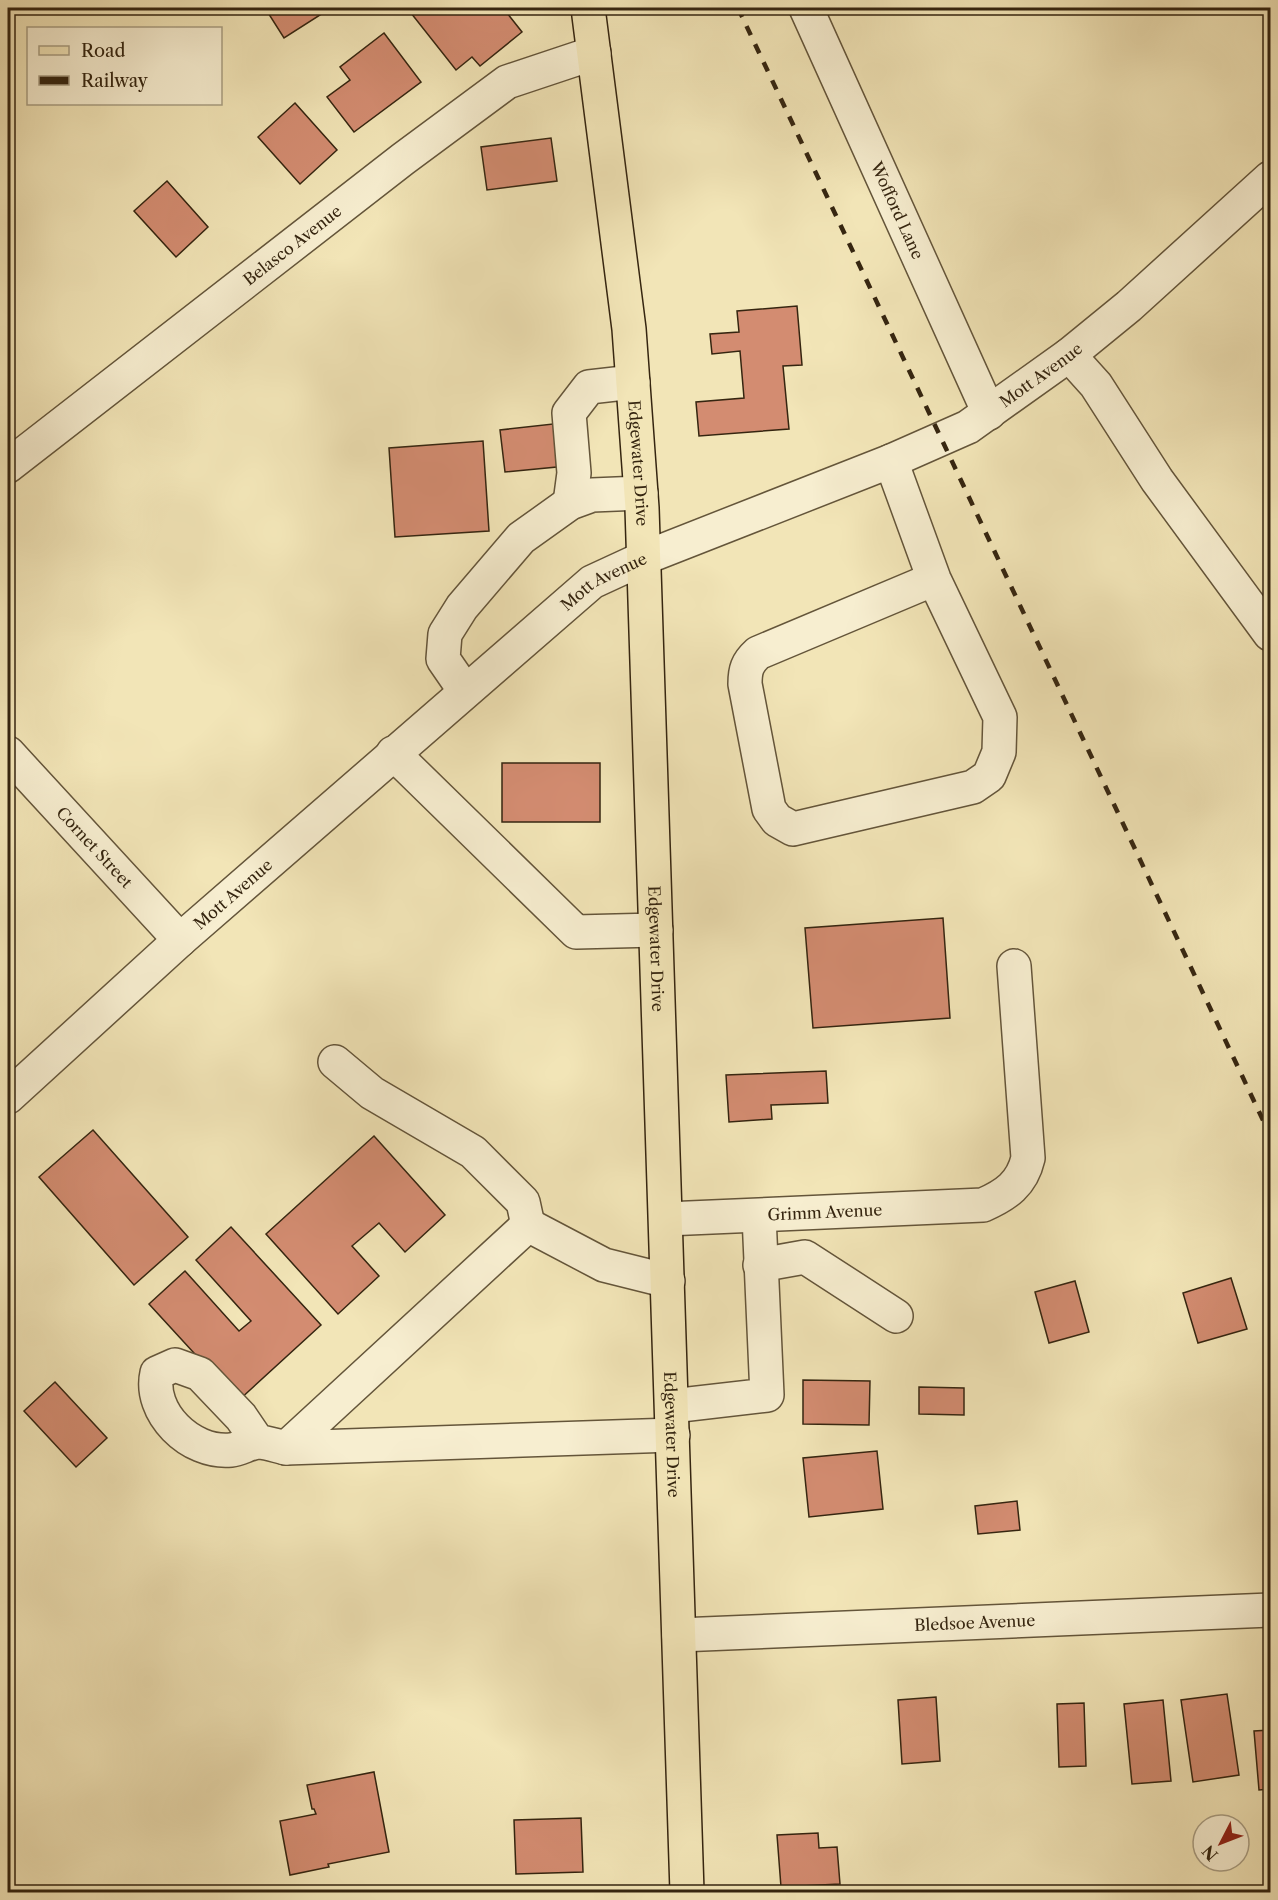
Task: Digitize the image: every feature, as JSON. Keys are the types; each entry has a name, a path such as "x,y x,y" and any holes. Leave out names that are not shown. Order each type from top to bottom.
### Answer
{"main road":[{"name":"Edgewater Drive","path":"588,8 627,317 641,493 687,1893"}],"street":[{"name":"Wofford Lane","path":"806,8 989,413"},
{"name":"Belasco Avenue","path":"8,466 403,159 507,82 594,53"},
{"name":"Mott Avenue","path":"8,1097 180,940 592,582 644,558 891,461 968,427 1070,355 1129,306 1270,178"},
{"path":"1070,355 1096,385 1157,480 1270,634"},
{"path":"570,503 574,473 569,413 589,387 633,382"},
{"path":"891,461 934,579 1000,717 999,752 989,776 973,788 793,829 785,826 769,809 745,684 745,668 758,653 934,579"},
{"path":"465,691 443,659 445,634 462,607 520,538 570,503 592,495 641,493"},
{"name":"Cornet Street","path":"8,753 180,940"},
{"path":"393,753 576,932 656,930"},
{"name":"Grimm Avenue","path":"666,1219 983,1205 1004,1196 1025,1172 1028,1158 1014,966"},
{"path":"335,1062 372,1093 473,1152 523,1202 528,1225 604,1265 668,1281"},
{"path":"528,1225 272,1445 673,1421 767,1395 759,1216"},
{"path":"760,1265 805,1257 896,1316"},
{"name":"Bledsoe Avenue","path":"679,1635 1270,1610"}],"building":[{"path":"265,8 331,8 284,38"},
{"path":"407,8 503,8 522,32 480,66 472,57 456,70"},
{"path":"384,33 421,82 354,132 327,97 350,80 340,67"},
{"path":"295,103 337,150 300,184 258,137"},
{"path":"551,138 557,181 487,190 481,147"},
{"path":"167,181 208,227 176,257 134,211"},
{"path":"797,306 802,365 783,366 789,429 699,436 696,402 744,398 740,351 712,354 710,334 739,332 737,311"},
{"path":"562,423 567,466 505,472 500,430"},
{"path":"483,441 489,531 395,537 389,448"},
{"path":"502,763 600,763 600,822 502,822"},
{"path":"943,918 950,1018 813,1028 805,928"},
{"path":"826,1071 828,1103 771,1105 772,1119 729,1122 726,1075"},
{"path":"93,1130 188,1237 134,1285 39,1177"},
{"path":"374,1136 445,1215 405,1252 379,1223 352,1246 379,1276 338,1314 266,1234"},
{"path":"231,1227 321,1325 238,1401 149,1304 185,1271 239,1331 251,1321 196,1260"},
{"path":"1231,1278 1247,1329 1198,1343 1183,1293"},
{"path":"1075,1281 1089,1332 1049,1343 1035,1292"},
{"path":"803,1380 870,1381 869,1425 803,1424"},
{"path":"55,1382 107,1438 76,1467 24,1411"},
{"path":"919,1387 964,1388 964,1415 919,1414"},
{"path":"877,1451 883,1509 809,1517 803,1458"},
{"path":"1017,1501 1020,1530 978,1534 975,1506"},
{"path":"1227,1694 1239,1775 1193,1782 1181,1700"},
{"path":"936,1697 940,1761 902,1764 898,1700"},
{"path":"1163,1700 1171,1781 1132,1784 1124,1704"},
{"path":"1084,1703 1086,1766 1059,1767 1057,1704"},
{"path":"1270,1730 1270,1789 1259,1790 1254,1731"},
{"path":"374,1772 389,1852 328,1864 329,1867 290,1875 280,1821 316,1814 312,1809 307,1785"},
{"path":"581,1818 583,1872 516,1874 514,1820"},
{"path":"818,1833 819,1848 837,1847 840,1884 781,1887 777,1835"}],"railway":[{"path":"738,8 1270,1135"}]}
